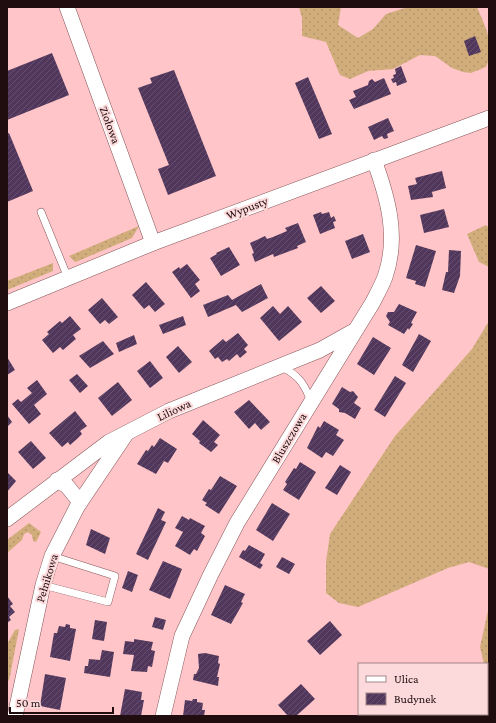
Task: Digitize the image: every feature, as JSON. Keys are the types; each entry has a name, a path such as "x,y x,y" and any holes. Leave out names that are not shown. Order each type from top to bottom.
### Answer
{"street":[{"name":"Ziołowa","path":"67,7 153,243"},
{"name":"Wypusty","path":"7,303 153,243 489,118"},
{"name":"Bluszczowa","path":"163,716 182,636 192,611 237,523 373,302 385,276 392,230 386,195 374,160"},
{"name":"Liliowa","path":"7,519 108,442 169,411 279,365 320,350 356,329"},
{"name":"Pełnikowa","path":"15,716 43,585 52,556 80,502 127,433"},
{"path":"57,480 67,486 80,502"}],"lane":[{"path":"41,212 68,278"},
{"path":"279,365 295,374 306,386 311,402"},
{"path":"43,585 108,602 115,576 52,556"}],"shaded area":[{"path":"299,7 341,7 338,25 358,38 373,29 386,14 408,7 477,7 490,44 489,59 486,67 471,73 452,68 435,56 420,55 393,69 368,71 350,79 340,75 326,42 302,36 302,18"},
{"path":"486,225 489,228 489,267 479,262 467,234"},
{"path":"139,226 132,238 75,262 69,256"},
{"path":"53,263 53,271 7,290 7,281"},
{"path":"489,321 489,569 469,562 448,568 358,607 339,603 326,593 326,562 330,534 395,436 472,349"},
{"path":"29,523 41,532 36,542 33,541 32,535 28,532 24,534 22,540 7,553 7,540"},
{"path":"489,606 489,684 488,663 484,663 480,647"},
{"path":"19,629 9,681 7,679 7,644 15,630"}],"building":[{"path":"475,36 481,52 469,56 464,41"},
{"path":"52,53 69,95 7,120 7,71"},
{"path":"401,66 407,82 397,86 396,82 393,83 391,79 394,78 393,75 396,74 395,69"},
{"path":"174,70 216,176 168,195 158,169 169,165 138,88 152,83 150,78"},
{"path":"308,77 332,134 319,139 295,83"},
{"path":"384,78 391,94 354,109 349,100 356,97 353,91 368,85 369,81 372,79 375,82"},
{"path":"388,118 394,131 387,134 388,138 384,139 382,136 374,140 368,127"},
{"path":"9,133 33,191 7,202 7,134"},
{"path":"442,171 446,188 432,192 433,197 411,200 408,186 417,184 415,178"},
{"path":"444,209 449,227 424,233 420,215"},
{"path":"321,212 322,214 329,212 331,218 334,216 336,221 333,222 335,228 320,234 313,215"},
{"path":"298,223 306,242 297,246 298,248 274,257 273,254 255,262 252,254 254,253 250,243 265,236 267,239 273,237 287,231 285,228"},
{"path":"363,234 370,252 352,259 345,241"},
{"path":"416,245 436,251 425,287 415,284 416,281 406,278"},
{"path":"229,247 240,265 221,276 210,258 217,254 216,253"},
{"path":"449,250 461,251 460,276 454,293 442,290 446,272 448,272"},
{"path":"187,264 200,280 195,284 200,291 191,298 172,272"},
{"path":"146,282 165,304 155,312 149,305 144,309 132,295"},
{"path":"261,284 268,298 242,312 236,305 208,317 203,305 228,295 232,300"},
{"path":"321,286 335,301 321,313 307,298"},
{"path":"102,298 118,317 109,324 105,320 100,324 88,310"},
{"path":"399,304 417,312 411,323 413,324 404,334 388,325 390,322 386,316 388,312 394,312"},
{"path":"273,306 280,314 288,306 302,322 279,341 260,318"},
{"path":"70,316 81,329 73,335 76,339 63,350 60,347 53,353 42,340 49,334 47,332 60,321 62,323"},
{"path":"183,316 186,325 163,334 159,325"},
{"path":"238,333 248,345 244,349 247,352 240,358 237,354 229,361 227,359 222,362 218,357 215,359 209,351 223,339 226,342"},
{"path":"419,334 431,341 413,372 402,365"},
{"path":"134,335 137,344 119,352 116,343"},
{"path":"373,337 391,348 374,375 357,364"},
{"path":"103,341 114,354 90,368 79,356"},
{"path":"178,346 192,362 179,373 166,357"},
{"path":"7,357 15,370 7,375"},
{"path":"150,361 163,378 150,388 137,371"},
{"path":"77,374 88,386 80,393 69,380"},
{"path":"395,376 406,383 385,417 374,410"},
{"path":"37,380 47,394 34,405 41,414 29,424 12,404 18,399 21,402 32,393 27,388"},
{"path":"118,382 132,400 112,416 98,398"},
{"path":"342,387 350,392 353,391 358,397 354,403 361,408 355,419 345,413 339,412 339,409 332,404"},
{"path":"249,400 270,422 261,430 255,423 249,429 234,412"},
{"path":"75,411 87,426 80,431 82,434 70,445 68,442 62,447 49,433"},
{"path":"7,415 12,422 7,427"},
{"path":"203,420 220,435 214,442 218,445 211,452 199,443 200,441 192,434"},
{"path":"324,421 339,430 336,435 344,440 333,456 326,452 322,458 307,448 318,426 320,428"},
{"path":"160,438 177,449 168,463 164,461 156,474 137,464 146,450 148,451 152,445 154,447"},
{"path":"31,441 46,458 33,469 18,452"},
{"path":"300,462 316,472 299,500 283,490 287,484 285,482"},
{"path":"340,465 351,472 337,495 325,488"},
{"path":"7,472 16,481 7,492"},
{"path":"220,476 237,486 219,514 205,505 207,503 202,500"},
{"path":"272,503 290,514 273,541 256,530"},
{"path":"158,508 165,512 161,520 166,522 148,560 136,554"},
{"path":"182,516 189,520 190,518 205,526 201,533 205,536 197,551 194,549 190,555 175,546 183,532 175,528"},
{"path":"91,529 110,538 105,554 86,545"},
{"path":"249,545 265,554 260,563 263,565 260,569 239,557 243,550 245,551"},
{"path":"282,557 295,564 289,574 276,567"},
{"path":"163,561 182,569 170,599 149,590"},
{"path":"128,571 138,575 132,592 122,588"},
{"path":"225,585 245,594 241,602 243,603 231,624 211,615"},
{"path":"7,596 13,604 10,606 15,612 9,617 11,620 7,623"},
{"path":"155,617 166,620 163,630 152,627"},
{"path":"95,620 107,622 104,641 92,639"},
{"path":"330,621 342,635 320,655 307,641"},
{"path":"66,624 70,625 70,628 76,629 70,661 50,657 54,633 57,633 59,626 65,627"},
{"path":"134,639 153,642 151,650 155,651 152,667 148,666 147,672 131,671 134,655 123,654 125,641 134,642"},
{"path":"102,650 114,652 110,677 84,673 85,666 88,666 89,659 100,660"},
{"path":"205,653 219,656 218,663 220,664 217,677 219,677 218,686 193,680 194,674 196,674 199,668 198,654"},
{"path":"45,674 66,678 60,710 40,706"},
{"path":"301,684 315,699 296,716 288,716 278,705"},
{"path":"125,689 142,692 141,700 144,700 141,716 120,716"},
{"path":"193,699 197,699 197,702 203,703 202,710 205,710 204,716 183,716 185,700 192,701"}]}
